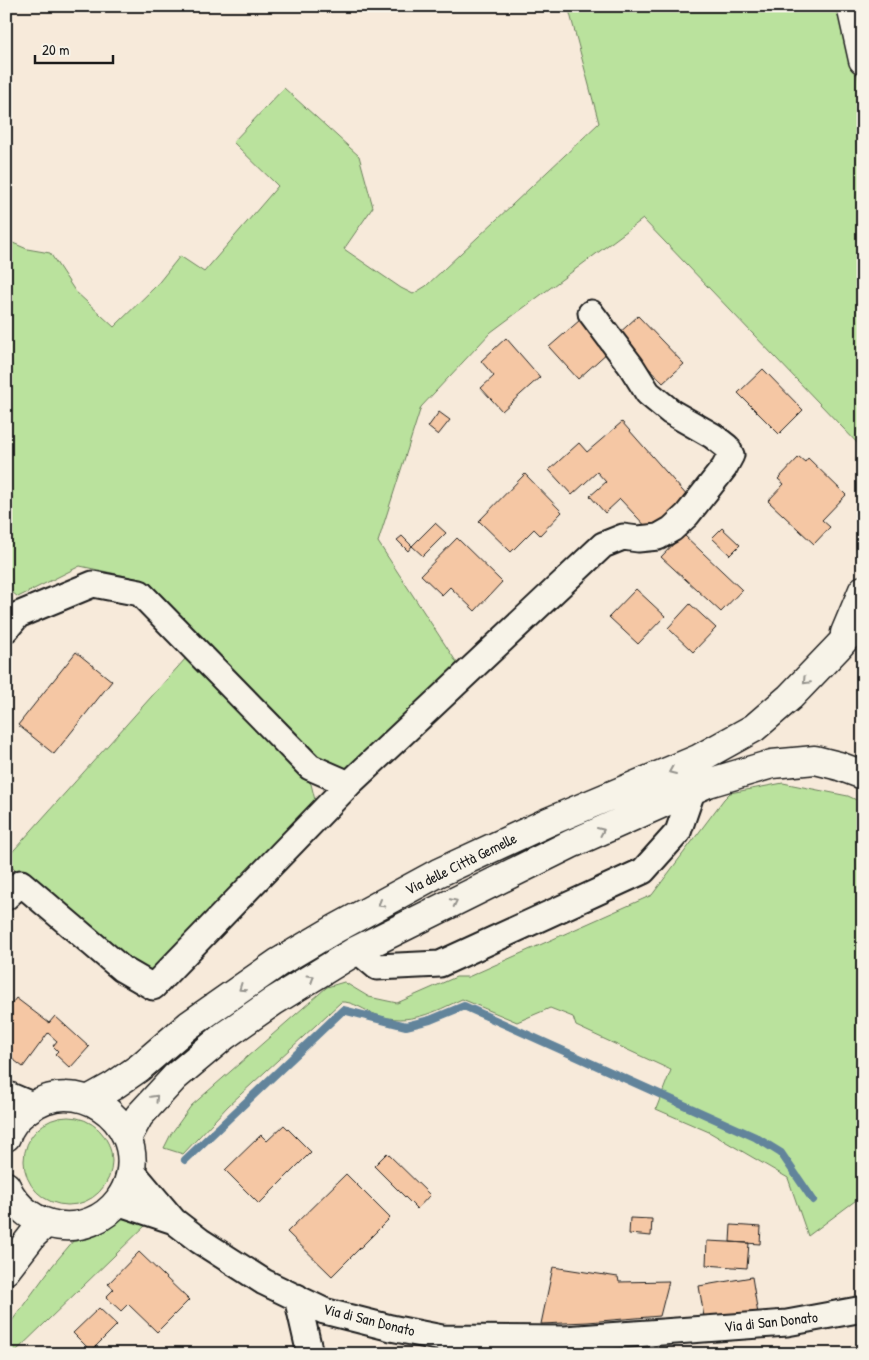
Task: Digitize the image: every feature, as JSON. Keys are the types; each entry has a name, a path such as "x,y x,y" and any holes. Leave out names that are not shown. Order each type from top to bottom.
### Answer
{"main road":[{"path":"851,6 863,60"},
{"path":"839,646 863,590"},
{"name":"Via delle Città Gemelle","path":"88,1100 140,1068 189,1024 279,962 335,929 438,873 548,822 698,759 754,728 790,697 863,618"},
{"name":"Via delle Città Gemelle","path":"127,1138 139,1116 175,1077 224,1036 274,1001 357,950 571,844 708,783 772,764 815,760 863,775"},
{"path":"6,1136 18,1116 32,1105 47,1099 64,1096 81,1097 97,1103 111,1113 122,1127 127,1138 132,1160 130,1177 124,1193 100,1217 84,1224 67,1227 46,1223 34,1218 8,1200"},
{"path":"6,1270 33,1235 46,1223"}],"street":[{"path":"6,897 21,883 122,969 152,987 349,784 603,545 623,537 638,539 658,537 672,529 686,515 724,468 731,455 727,447 713,436 671,412 648,393 631,366 591,313"},
{"path":"6,629 18,615 93,584 140,593 310,767 349,784"},
{"path":"357,950 377,967 440,964 643,871 678,832 693,789"},
{"path":"6,1094 32,1105"},
{"name":"Via di San Donato","path":"131,1170 174,1221 200,1241 264,1282 324,1311 391,1328 442,1338 575,1338 788,1323 863,1309"},
{"path":"117,1202 174,1221"},
{"path":"297,1298 310,1354"}],"green space":[{"path":"568,6 838,6 863,95 863,449 643,219 491,332 421,407 378,542 459,666 356,768 336,772 310,754 203,639 144,580 80,566 18,597 6,587 6,240 27,249 50,253 75,291 114,327 156,286 180,256 204,272 278,186 233,142 284,88 359,156 373,207 344,249 401,288 413,294 426,286 599,123"},
{"path":"186,658 311,784 315,800 305,819 155,977 136,976 6,862 6,859"},
{"path":"783,783 848,796 863,803 863,1195 808,1236 788,1178 709,1132 656,1109 671,1070 576,1026 573,1017 550,1008 517,1022 462,999 431,1013 400,1019 377,1015 346,1002 341,1002 228,1106 183,1154 164,1148 171,1134 191,1106 327,987 344,982 369,997 397,1003 456,977 468,977 652,895 730,793"},
{"path":"68,1117 85,1120 93,1124 105,1136 109,1144 112,1161 109,1178 105,1186 93,1198 85,1202 68,1205 51,1202 43,1198 31,1186 27,1178 24,1161 27,1144 31,1136 43,1124 51,1120"},
{"path":"129,1218 149,1222 13,1354 6,1354 6,1329 53,1265 79,1234 101,1221"}],"building":[{"path":"6,6 16,6 6,17"},
{"path":"638,316 684,364 663,383 617,335"},
{"path":"580,320 609,351 578,379 549,347"},
{"path":"506,338 540,377 502,411 481,388 494,376 481,361"},
{"path":"763,369 803,410 779,434 738,393"},
{"path":"439,412 450,420 438,435 428,427"},
{"path":"622,422 689,498 651,532 620,499 605,513 590,496 606,482 597,472 572,495 549,470 579,443 587,452"},
{"path":"799,457 805,462 808,458 846,495 822,520 830,527 814,544 768,501 784,484 778,479"},
{"path":"525,474 562,512 540,535 534,529 511,552 479,521"},
{"path":"435,523 446,533 423,556 412,546"},
{"path":"722,528 740,545 730,555 712,538"},
{"path":"683,534 742,590 721,612 661,557"},
{"path":"402,536 412,546 408,551 397,540"},
{"path":"457,538 502,582 475,611 450,587 442,595 421,575"},
{"path":"636,589 665,616 638,644 609,617"},
{"path":"690,604 716,628 693,652 668,628"},
{"path":"76,652 112,681 54,754 18,725"},
{"path":"16,998 49,1023 55,1016 89,1047 70,1068 55,1054 58,1051 53,1046 57,1041 48,1033 23,1067 6,1054 6,1011"},
{"path":"284,1125 311,1152 259,1204 225,1170 261,1135 267,1141"},
{"path":"387,1153 430,1195 417,1209 374,1166"},
{"path":"346,1174 390,1218 332,1276 287,1232"},
{"path":"630,1218 652,1219 651,1236 629,1234"},
{"path":"731,1225 761,1227 760,1244 730,1242"},
{"path":"707,1241 749,1243 747,1268 706,1265"},
{"path":"139,1252 189,1300 157,1332 128,1304 121,1311 106,1297 114,1289 108,1284"},
{"path":"553,1267 618,1277 619,1282 669,1281 660,1316 541,1324"},
{"path":"752,1277 758,1314 705,1323 699,1286"},
{"path":"99,1308 117,1325 91,1351 73,1333"}],"waterway":[{"path":"185,1160 343,1010 406,1026 430,1020 464,1006 755,1137 781,1153 813,1200"}]}
